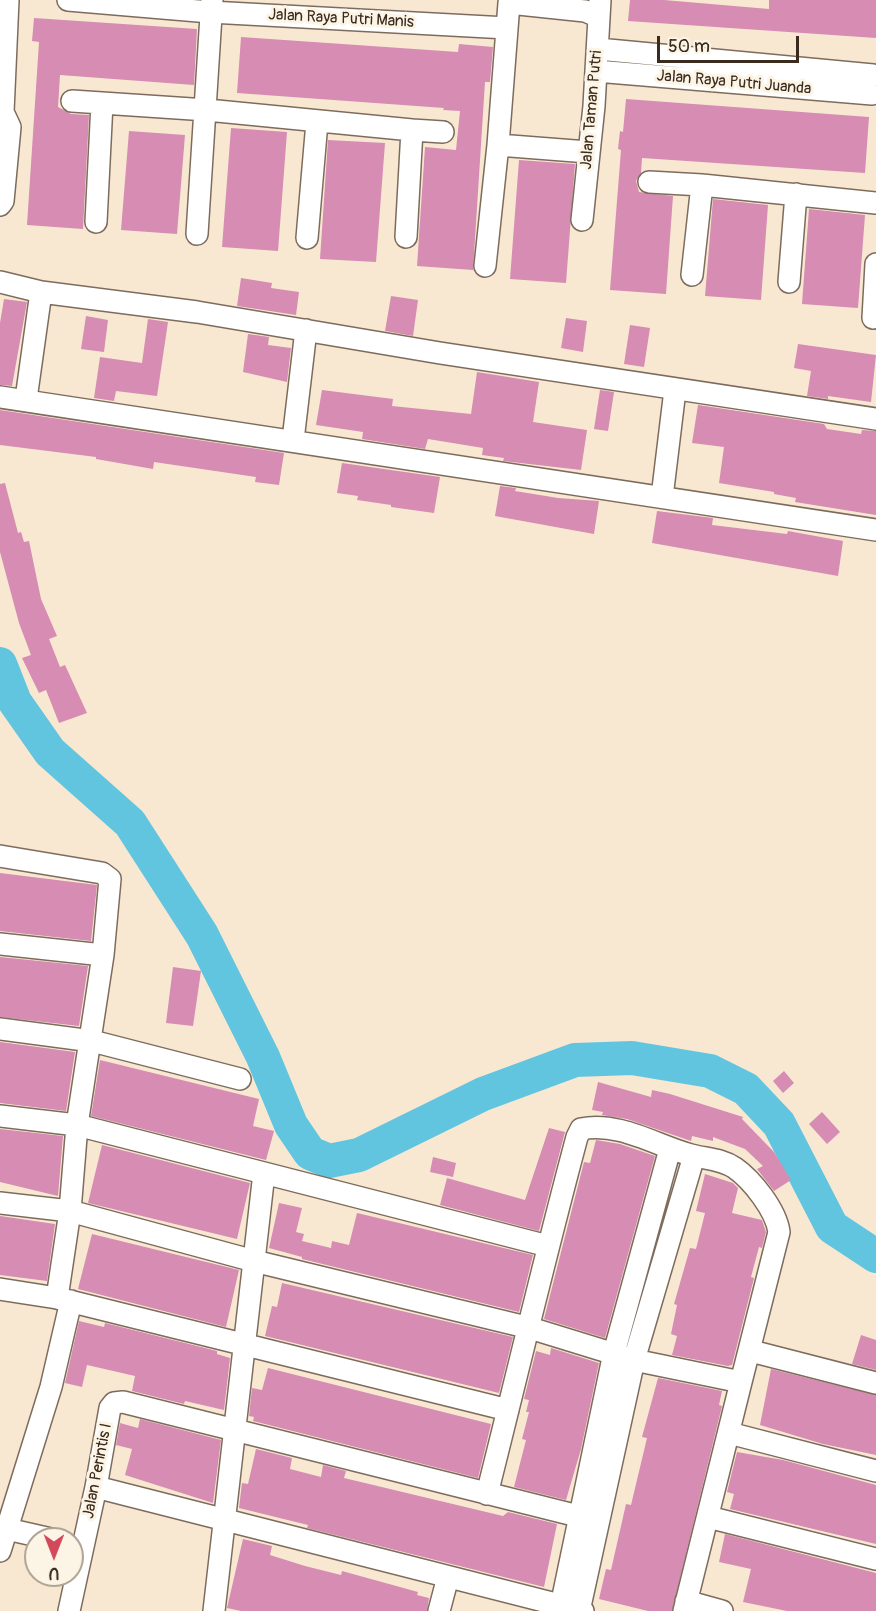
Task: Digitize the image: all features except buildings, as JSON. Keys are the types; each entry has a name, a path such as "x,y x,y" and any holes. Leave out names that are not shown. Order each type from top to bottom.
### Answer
{"street":[{"path":"0,205 3,201 10,127 1,114 8,0"},
{"name":"Jalan Raya Putri Manis","path":"68,0 211,6 507,28"},
{"path":"485,266 498,145 509,2 585,11 598,8"},
{"path":"197,234 207,110 211,6"},
{"name":"Jalan Taman Putri","path":"582,220 597,71 598,8"},
{"name":"Jalan Raya Putri Juanda","path":"598,49 874,85"},
{"name":"Jalan Raya Putri Juanda","path":"597,71 874,85"},
{"path":"72,101 207,110 443,132"},
{"path":"96,222 102,103"},
{"path":"307,238 317,122"},
{"path":"406,237 412,130"},
{"path":"498,145 588,152"},
{"path":"649,182 702,184 876,203"},
{"path":"692,275 702,184"},
{"path":"789,282 796,194"},
{"path":"873,318 876,264"},
{"path":"0,282 41,292 197,312 675,390 876,419"},
{"path":"26,399 41,292"},
{"path":"293,440 306,330"},
{"path":"662,497 675,390"},
{"path":"0,397 26,399 876,530"},
{"path":"0,856 107,875 110,879 92,1041 77,1125 64,1300 51,1387 8,1492 7,1529 0,1551"},
{"path":"0,944 103,955"},
{"path":"0,1029 92,1041 240,1079"},
{"path":"0,1116 77,1125 548,1246"},
{"path":"487,1494 530,1328 548,1246 581,1129 591,1127 650,1138 670,1149 710,1158 736,1169 749,1180 778,1227 777,1244 751,1351 741,1382 685,1606 722,1611"},
{"path":"573,1610 578,1516 614,1353 670,1149"},
{"path":"573,1610 634,1360 694,1156"},
{"path":"214,1611 264,1173"},
{"path":"0,1203 70,1211 254,1261 530,1328 634,1360 741,1382"},
{"path":"0,1289 64,1300 508,1410"},
{"path":"751,1351 876,1383"},
{"name":"Jalan Perintis I","path":"83,1527 96,1487 110,1408 114,1403 123,1402 234,1431"},
{"path":"234,1431 578,1516"},
{"path":"729,1433 876,1471"},
{"path":"96,1487 573,1610"},
{"path":"708,1517 876,1559"},
{"path":"7,1529 24,1533"},
{"path":"439,1611 448,1577"},
{"name":"Jalan Perintis I","path":"69,1611 72,1587"}],"waterway":[{"path":"0,664 15,702 50,752 130,823 202,935 263,1057 291,1125 310,1153 329,1161 359,1155 483,1094 575,1060 632,1058 710,1071 746,1089 779,1124 832,1227 876,1256"}]}
